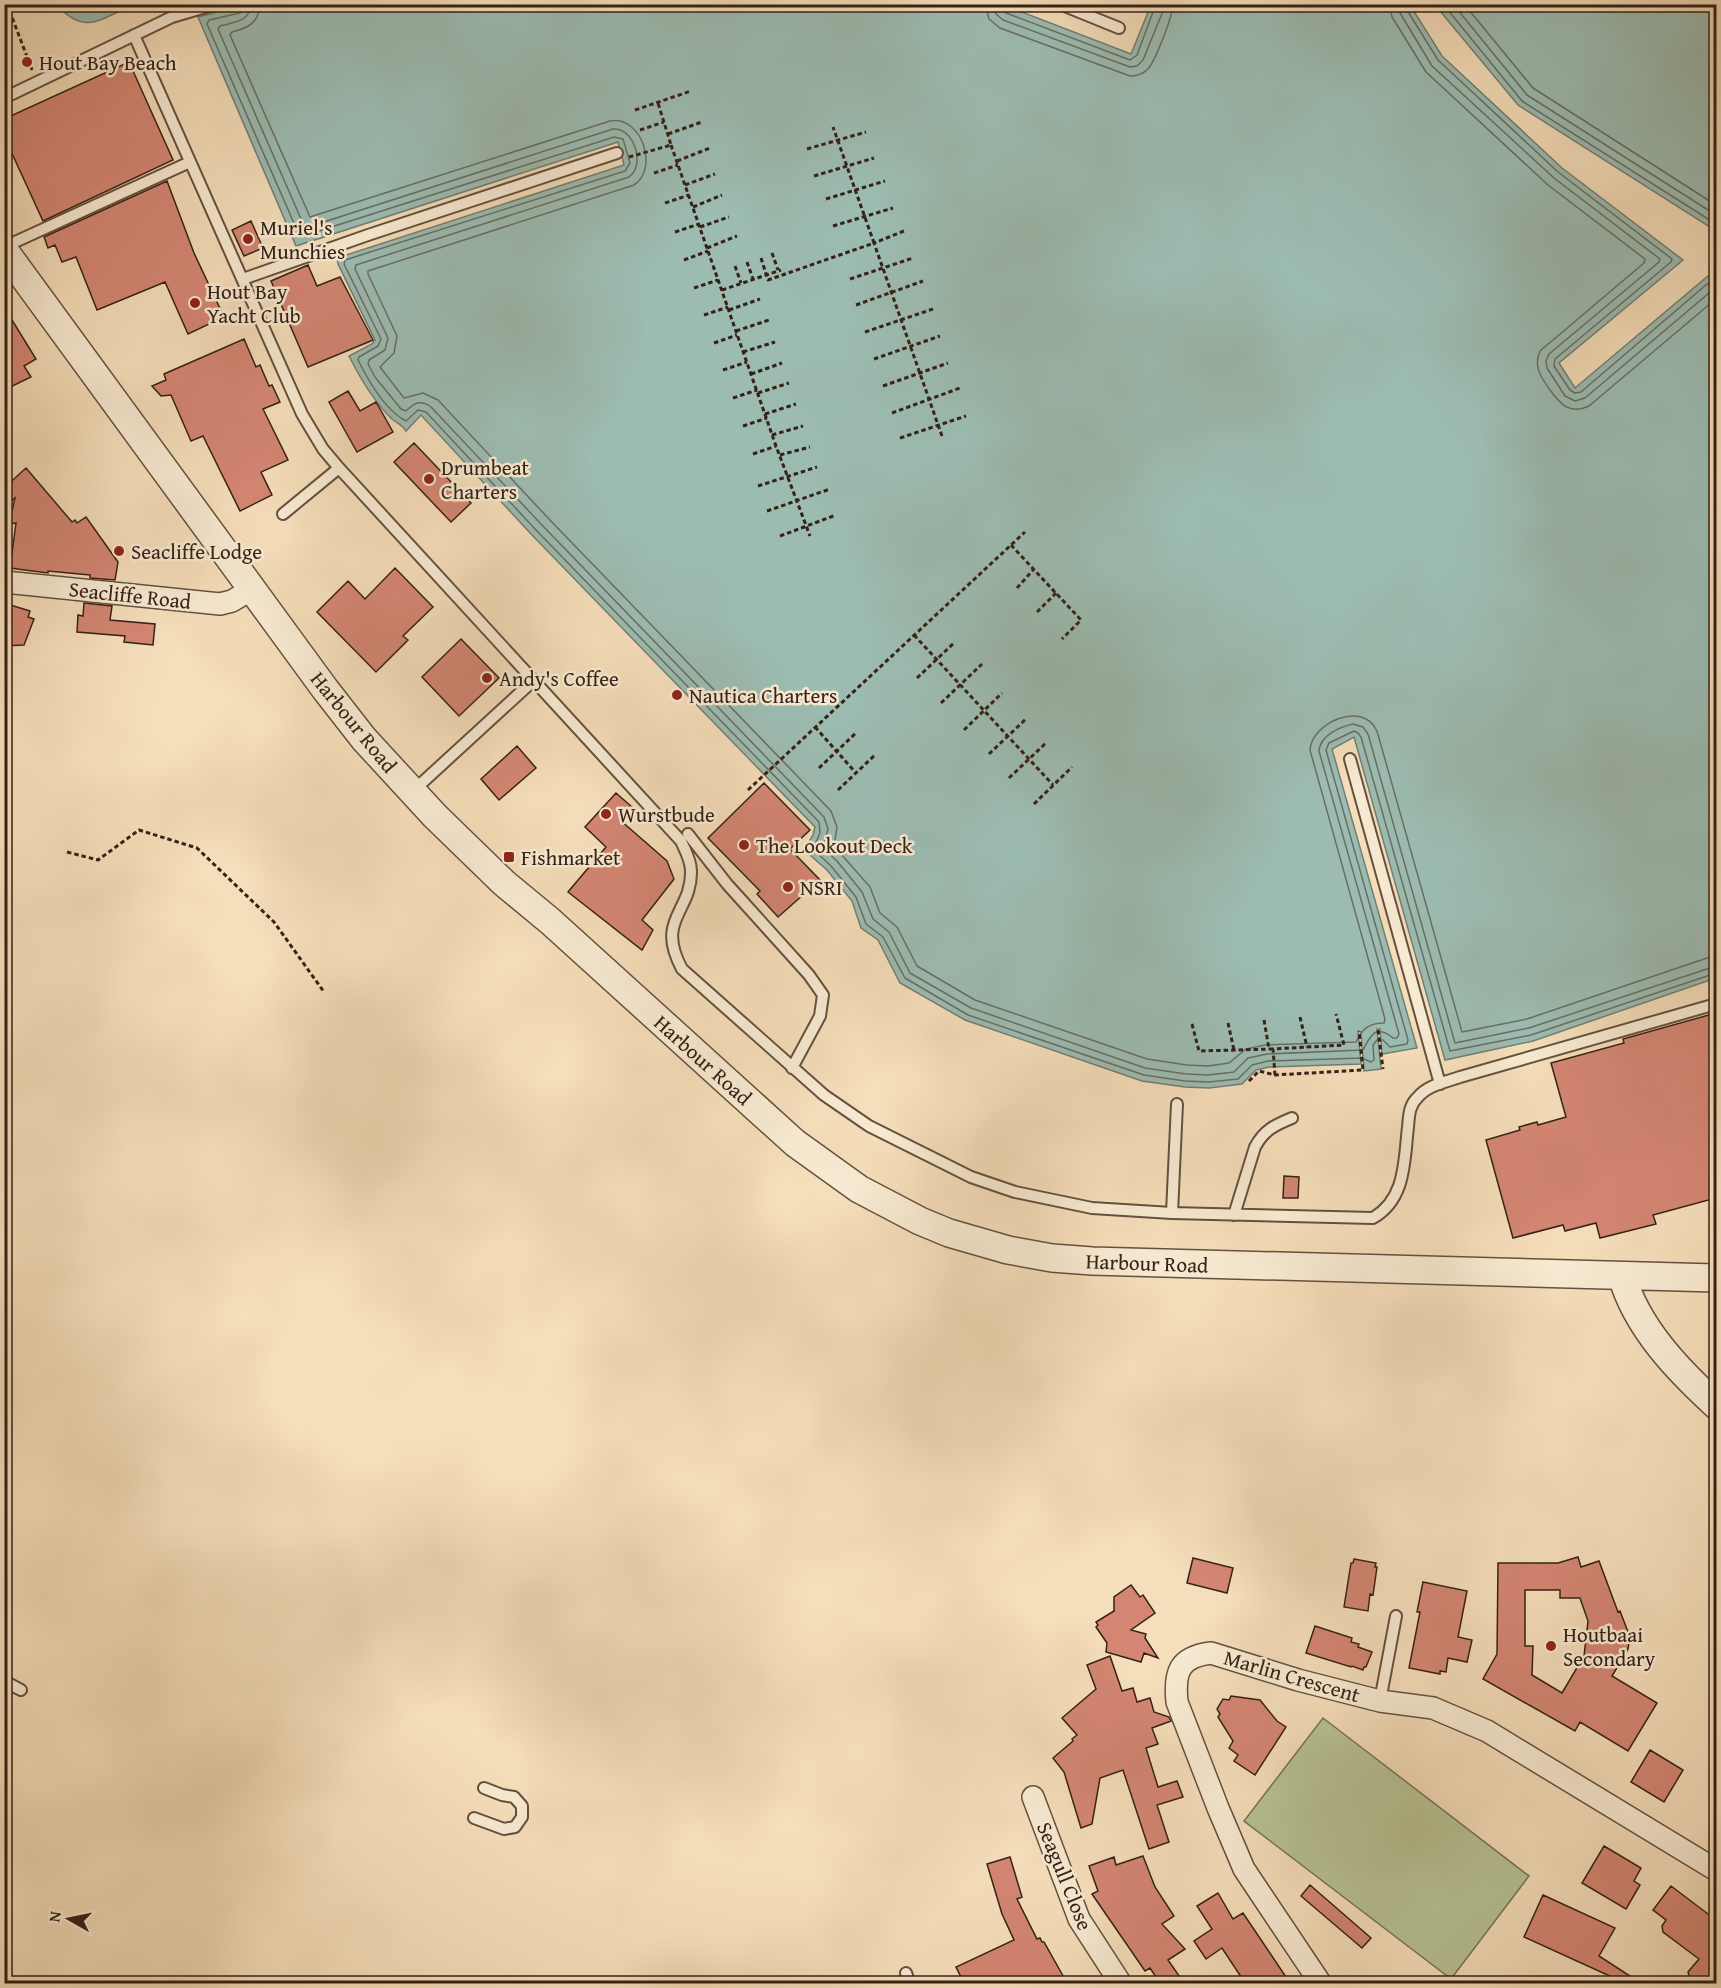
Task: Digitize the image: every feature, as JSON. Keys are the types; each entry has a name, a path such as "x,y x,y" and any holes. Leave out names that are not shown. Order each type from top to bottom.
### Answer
{"street":[{"name":"Harbour Road","path":"4,248 364,740 412,792 504,882 795,1143 859,1189 939,1229 1008,1250 1052,1258 1092,1262 1716,1278"},
{"name":"Seacliffe Road","path":"5,582 220,604 232,601 252,589"},
{"path":"1622,1276 1628,1296 1670,1360 1716,1405"},
{"name":"Marlin Crescent","path":"1321,1983 1244,1869 1177,1702 1176,1685 1181,1666 1196,1655 1211,1653 1298,1680 1380,1701 1433,1708 1487,1731 1716,1870"},
{"name":"Seagull Close","path":"1034,1797 1079,1919 1121,1983"}],"lane":[{"path":"4,98 134,35 186,12 216,4"},
{"path":"1060,4 1119,28"},
{"path":"134,35 310,430 339,468 681,840 691,870 690,882 673,922 672,934 676,957 682,969 824,1095 869,1126 971,1177 1015,1192 1082,1206 1172,1213 1373,1218 1385,1212 1397,1195 1411,1107 1417,1097 1427,1089 1716,1004"},
{"path":"243,279 368,235 621,155"},
{"path":"4,248 190,162"},
{"path":"283,514 339,468"},
{"path":"412,792 534,680"},
{"path":"1350,759 1440,1084"},
{"path":"688,834 727,884 818,986 823,995 820,1016 792,1068"},
{"path":"1172,1213 1177,1104"},
{"path":"1234,1215 1255,1147 1260,1138 1273,1126 1292,1118"},
{"path":"1380,1701 1396,1616"},
{"path":"4,1681 21,1690"},
{"path":"474,1818 504,1829 515,1827 522,1817 522,1806 514,1797 484,1788"}],"path":[{"path":"7,4 37,82"},
{"path":"635,110 691,91"},
{"path":"658,102 772,435 810,536"},
{"path":"640,130 664,122"},
{"path":"668,134 702,122"},
{"path":"834,128 942,436"},
{"path":"807,149 866,132"},
{"path":"621,155 671,145"},
{"path":"654,173 710,148"},
{"path":"814,176 874,158"},
{"path":"685,185 715,174"},
{"path":"825,199 885,181"},
{"path":"665,203 689,195"},
{"path":"693,207 722,195"},
{"path":"833,226 893,208"},
{"path":"675,232 729,217"},
{"path":"761,258 768,280 904,231"},
{"path":"684,260 737,236"},
{"path":"722,290 779,270 772,253"},
{"path":"850,279 913,258"},
{"path":"747,262 753,279"},
{"path":"735,266 741,283"},
{"path":"694,288 718,280"},
{"path":"856,305 923,281"},
{"path":"704,315 760,299"},
{"path":"865,332 933,309"},
{"path":"714,343 769,320"},
{"path":"874,359 940,336"},
{"path":"743,351 775,342"},
{"path":"723,370 747,362"},
{"path":"751,374 782,363"},
{"path":"883,386 948,363"},
{"path":"733,398 789,383"},
{"path":"892,413 960,388"},
{"path":"743,426 796,404"},
{"path":"900,438 966,416"},
{"path":"772,435 803,426"},
{"path":"753,454 776,446"},
{"path":"780,455 810,447"},
{"path":"758,486 817,468"},
{"path":"767,511 830,489"},
{"path":"780,536 836,515"},
{"path":"748,790 1025,532"},
{"path":"1011,545 1081,620 1062,639"},
{"path":"1017,588 1034,569"},
{"path":"1037,612 1056,593"},
{"path":"914,635 1053,786"},
{"path":"917,678 955,642"},
{"path":"941,703 981,664"},
{"path":"964,730 1002,693"},
{"path":"989,754 1028,718"},
{"path":"815,727 856,773"},
{"path":"819,768 857,732"},
{"path":"1010,778 1047,742"},
{"path":"838,790 876,754"},
{"path":"1034,804 1072,767"},
{"path":"67,852 98,860 139,830 198,848 274,922 324,992"},
{"path":"1192,1023 1199,1052 1344,1045 1336,1014"},
{"path":"1300,1017 1307,1047"},
{"path":"1264,1020 1275,1075"},
{"path":"1228,1023 1234,1050"},
{"path":"1378,1030 1383,1069"},
{"path":"1249,1081 1259,1071 1275,1075 1363,1070 1359,1031"}],"green space":[{"path":"1323,1718 1529,1876 1451,1979 1244,1821"}],"water":[{"path":"249,4 1001,4 1131,54 1151,5 1410,5 1442,56 1562,168 1683,260 1559,363 1575,388 1708,276 1716,281 1716,978 1533,1041 1445,1060 1354,737 1332,749 1417,1048 1382,1054 1380,1029 1377,1029 1381,1069 1364,1071 1361,1032 1358,1031 1361,1064 1269,1067 1256,1070 1242,1084 1209,1088 1142,1081 965,1020 900,983 878,940 861,928 852,901 827,870 810,855 807,845 815,827 531,534 421,415 406,431 392,419 368,389 349,356 372,344 375,340 337,258 624,165 618,142 296,246 198,17"},
{"path":"56,5 134,5 94,22 86,22 67,15"},
{"path":"1435,5 1716,5 1716,231 1518,105"}],"building":[{"path":"129,62 173,160 43,221 4,136 4,119"},
{"path":"167,181 194,253 224,317 188,334 165,282 97,310 76,257 62,262 55,245 48,248 44,237"},
{"name":"Muriel's Munchies","path":"251,221 263,248 244,256 232,230"},
{"path":"308,265 317,286 340,277 373,340 308,367 271,281"},
{"path":"4,307 36,359 24,366 31,377 4,390"},
{"path":"244,339 256,367 260,365 269,386 272,385 280,402 263,409 288,460 261,472 272,495 240,511 203,436 191,441 171,395 161,396 152,386 166,380 164,374"},
{"path":"348,391 360,411 376,402 393,432 357,452 329,402"},
{"path":"414,443 471,503 451,522 394,462"},
{"path":"26,468 72,522 75,520 77,523 86,517 118,562 115,580 90,578 90,575 10,568 16,523 9,524 15,498 4,507 4,488"},
{"path":"395,568 433,607 403,636 408,640 376,672 317,612 348,581 365,599"},
{"path":"4,603 30,611 28,617 34,619 24,645 4,646"},
{"path":"84,603 112,606 110,620 155,624 153,645 124,642 125,636 77,632 78,615 83,616"},
{"path":"461,639 499,678 459,716 422,677"},
{"path":"517,746 536,768 499,800 481,779"},
{"path":"764,783 810,830 790,849 820,880 778,917 757,894 760,891 708,838"},
{"path":"616,793 632,807 620,820 667,861 674,879 642,920 653,930 642,950 568,892 606,847 585,827"},
{"path":"1716,1013 1716,1198 1653,1215 1656,1224 1600,1238 1596,1223 1565,1231 1563,1225 1513,1238 1486,1140 1520,1130 1519,1127 1537,1122 1538,1125 1566,1117 1551,1063 1624,1043 1623,1039"},
{"path":"1284,1176 1299,1177 1298,1198 1283,1198"},
{"path":"1578,1557 1581,1567 1599,1561 1630,1637 1628,1649 1612,1676 1657,1703 1628,1751 1580,1722 1575,1731 1483,1679 1497,1654 1498,1563 1558,1563","holes":["1525,1590 1560,1590 1560,1598 1580,1598 1588,1621 1584,1656 1562,1693 1532,1675 1533,1646 1525,1646"]},
{"path":"1193,1558 1233,1568 1227,1593 1187,1583"},
{"path":"1354,1559 1376,1563 1373,1595 1370,1594 1368,1611 1344,1607 1351,1563"},
{"path":"1423,1582 1467,1591 1458,1637 1472,1640 1467,1662 1448,1658 1446,1672 1440,1671 1440,1674 1409,1668 1420,1612 1417,1612"},
{"path":"1131,1585 1140,1597 1143,1595 1155,1613 1131,1630 1146,1634 1145,1638 1158,1658 1144,1653 1141,1662 1106,1652 1107,1643 1096,1627 1098,1625 1096,1622 1114,1611 1114,1597"},
{"path":"1315,1626 1352,1638 1351,1642 1359,1644 1358,1647 1372,1652 1366,1667 1363,1670 1306,1653"},
{"path":"1110,1656 1122,1691 1133,1688 1137,1702 1150,1698 1154,1712 1169,1717 1171,1721 1152,1728 1158,1744 1146,1748 1158,1787 1177,1781 1183,1797 1157,1805 1169,1842 1149,1849 1123,1770 1100,1778 1092,1824 1081,1828 1064,1772 1053,1758 1077,1735 1062,1718 1096,1689 1087,1665"},
{"path":"1231,1696 1260,1700 1277,1721 1286,1727 1255,1775 1234,1761 1238,1755 1229,1748 1233,1741 1218,1717 1220,1714 1217,1709 1223,1699 1229,1700"},
{"path":"1650,1750 1683,1770 1664,1802 1631,1782"},
{"path":"1604,1846 1641,1868 1634,1881 1640,1885 1626,1909 1582,1883"},
{"path":"1143,1856 1155,1887 1174,1916 1162,1924 1185,1949 1168,1960 1184,1983 1160,1983 1150,1968 1145,1971 1092,1894 1098,1891 1089,1866 1114,1857 1116,1865"},
{"path":"1010,1857 1022,1897 1017,1899 1037,1939 1040,1938 1044,1942 1067,1983 964,1983 956,1967 1014,1940 1002,1914 987,1864"},
{"path":"1310,1885 1371,1938 1362,1948 1301,1896"},
{"path":"1671,1886 1716,1920 1716,1983 1691,1983 1688,1972 1699,1959 1663,1932 1662,1926 1666,1920 1653,1910"},
{"path":"1218,1893 1233,1919 1243,1913 1286,1977 1276,1983 1245,1983 1222,1948 1206,1959 1194,1941 1212,1929 1197,1906"},
{"path":"1543,1895 1615,1928 1599,1956 1633,1978 1630,1983 1625,1983 1524,1937"}],"place":[{"name":"Hout Bay Beach","path":"27,62"},
{"name":"Muriel's Munchies","path":"248,239"},
{"name":"Hout Bay Yacht Club","path":"195,303"},
{"name":"Drumbeat Charters","path":"429,479"},
{"name":"Seacliffe Lodge","path":"119,551"},
{"name":"Andy's Coffee","path":"487,678"},
{"name":"Nautica Charters","path":"677,695"},
{"name":"Wurstbude","path":"606,814"},
{"name":"The Lookout Deck","path":"744,845"},
{"name":"Fishmarket","path":"509,857"},
{"name":"NSRI","path":"788,887"},
{"name":"Houtbaai Secondary","path":"1551,1646"}]}
